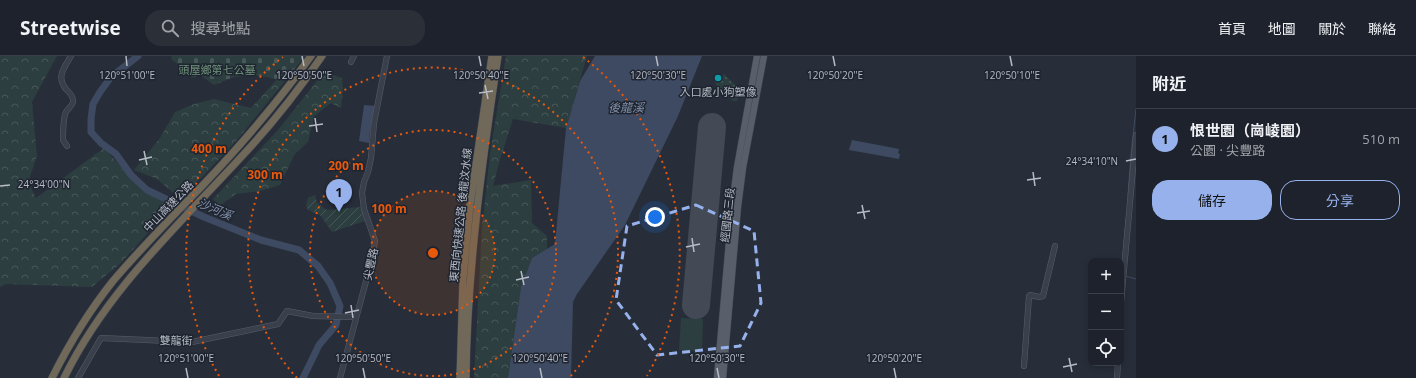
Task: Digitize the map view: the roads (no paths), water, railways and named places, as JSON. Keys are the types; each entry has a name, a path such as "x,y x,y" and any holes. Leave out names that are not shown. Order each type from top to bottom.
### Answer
{"highway":[{"name":"中山高速公路","path":"52,378 64,353 112,282 259,123 311,56"},
{"name":"中山高速公路","path":"64,378 98,318 140,265 262,134 290,100 322,56"},
{"name":"東西向快速公路 後龍汶水線","path":"460,378 463,279 469,220 492,56"},
{"name":"東西向快速公路 後龍汶水線","path":"468,378 466,353 470,280 477,205 498,56"}],"main road":[{"name":"經國路三段","path":"717,378 732,207 737,167 757,56"},
{"name":"經國路三段","path":"723,378 738,207 743,168 764,56"}],"street":[{"path":"67,146 63,140 65,113 73,104 74,100 61,81 62,74 71,56"},
{"path":"351,62 354,56"},
{"name":"尖豐路","path":"340,378 372,259 375,241 364,209 362,193 371,158 374,123 387,56"},
{"path":"1122,294 1136,135"},
{"path":"1024,366 1029,296 1043,296 1055,246"},
{"name":"雙龍街","path":"78,378 101,338 192,342 278,324 287,311 313,316 356,317"},
{"path":"1117,378 1118,366"}],"water":[{"name":"後龍溪","path":"595,56 702,56 678,116 625,225 573,302 571,378 508,378 521,287 532,258 555,244 566,128 580,81"},
{"path":"364,105 375,106 369,143 359,141"},
{"path":"852,140 899,149 899,159 849,150"}],"waterway":[{"name":"沙河溪","path":"138,56 111,77 100,92 93,104 91,132 101,143 116,154 131,175 147,190 204,217 261,240 299,250 318,266 330,283 340,306 336,325 319,345 303,378"},
{"path":"1128,196 1136,109"},
{"path":"1123,255 1126,219"},
{"path":"1125,276 1136,279"}],"place":[{"name":"入口處小狗塑像","path":"718,78"},
{"name":"恨世園（崗崚園）","path":"339,212"}],"park label":[{"name":"頭屋鄉第七公墓","path":"217,69"}]}
